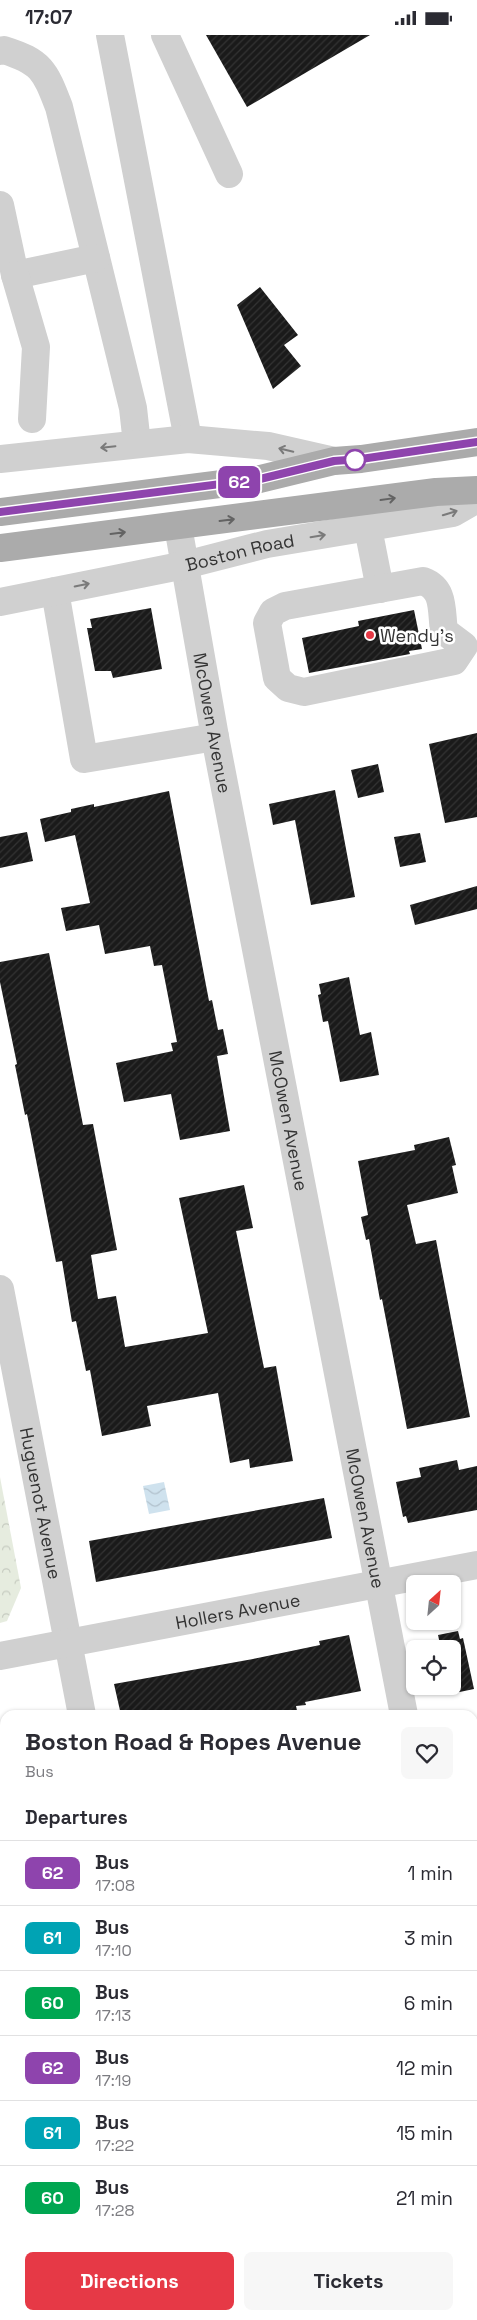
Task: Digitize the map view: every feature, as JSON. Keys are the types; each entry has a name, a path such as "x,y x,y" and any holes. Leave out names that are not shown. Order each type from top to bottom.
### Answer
{"main road":[{"path":"0,512 260,479 334,461 361,459 477,442"},
{"name":"Boston Road","path":"0,548 436,492 477,490"}],"street":[{"path":"110,35 188,439"},
{"path":"165,35 228,174"},
{"path":"0,51 4,50 26,57 46,74 59,107 132,408 137,444"},
{"path":"0,205 15,275 36,347 32,419"},
{"path":"15,275 96,258"},
{"path":"0,459 188,439 268,445 334,461"},
{"name":"Boston Road","path":"0,602 185,565 267,544 453,513 477,499"},
{"name":"McOwen Avenue","path":"178,526 215,737 403,1710"},
{"path":"368,528 380,589"},
{"path":"423,581 433,585 439,593 444,631 471,645 454,661 304,693 288,688 277,678 267,623 273,612 285,606 380,589 423,581"},
{"path":"55,591 84,759 215,737"},
{"name":"Huguenot Avenue","path":"0,1289 81,1710"},
{"name":"Hollers Avenue","path":"0,1657 477,1565"}],"green space":[{"path":"0,1477 21,1588 7,1621 0,1623"}],"water":[{"path":"164,1482 170,1510 149,1514 143,1486"}],"building":[{"path":"206,35 370,35 247,107"},
{"path":"260,287 298,335 284,345 301,366 273,389 237,305"},
{"path":"151,608 162,669 113,678 111,671 95,671 87,628 92,628 90,619"},
{"path":"414,610 422,649 409,651 410,654 309,673 302,638 359,626 358,621"},
{"path":"477,733 477,817 445,823 429,744"},
{"path":"378,764 384,792 358,798 351,770"},
{"path":"335,790 355,897 311,905 295,820 273,825 269,804"},
{"path":"169,791 209,1001 212,1000 218,1030 223,1029 228,1054 217,1056 230,1131 180,1140 171,1094 124,1102 116,1063 173,1051 171,1043 177,1042 162,965 154,966 150,946 105,954 99,925 66,931 61,908 90,903 75,835 45,842 40,819 71,812 71,809 94,804 94,807"},
{"path":"27,832 33,861 0,868 0,837"},
{"path":"420,833 426,862 400,867 394,837"},
{"path":"477,886 477,909 415,925 410,905"},
{"path":"49,953 83,1125 93,1124 117,1250 91,1255 98,1299 116,1296 125,1347 208,1333 179,1198 244,1185 253,1228 236,1231 264,1368 276,1366 293,1461 250,1468 249,1459 230,1463 218,1393 147,1406 151,1426 102,1436 90,1370 86,1371 76,1321 72,1322 62,1261 56,1262 27,1114 25,1115 15,1065 17,1064 0,982 0,962"},
{"path":"349,977 360,1035 371,1032 379,1075 340,1082 328,1021 323,1022 318,995 321,994 319,984"},
{"path":"449,1137 456,1165 452,1166 458,1193 407,1205 416,1244 436,1240 470,1417 407,1429 369,1239 366,1240 361,1217 368,1215 358,1161 415,1150 414,1145"},
{"path":"457,1460 459,1470 477,1466 477,1510 408,1523 406,1516 403,1517 396,1482 421,1477 419,1468"},
{"path":"324,1498 332,1538 96,1582 89,1541"},
{"path":"458,1631 460,1639 463,1638 474,1689 461,1692 461,1640 439,1640 438,1635"},
{"path":"349,1635 361,1691 305,1702 306,1705 296,1706 297,1710 120,1710 114,1684 320,1645 319,1641"}],"bus line":[{"name":"62","path":"0,512 260,479 334,461 361,459 477,442"}],"place":[{"name":"Wendy's","path":"370,635"}]}
